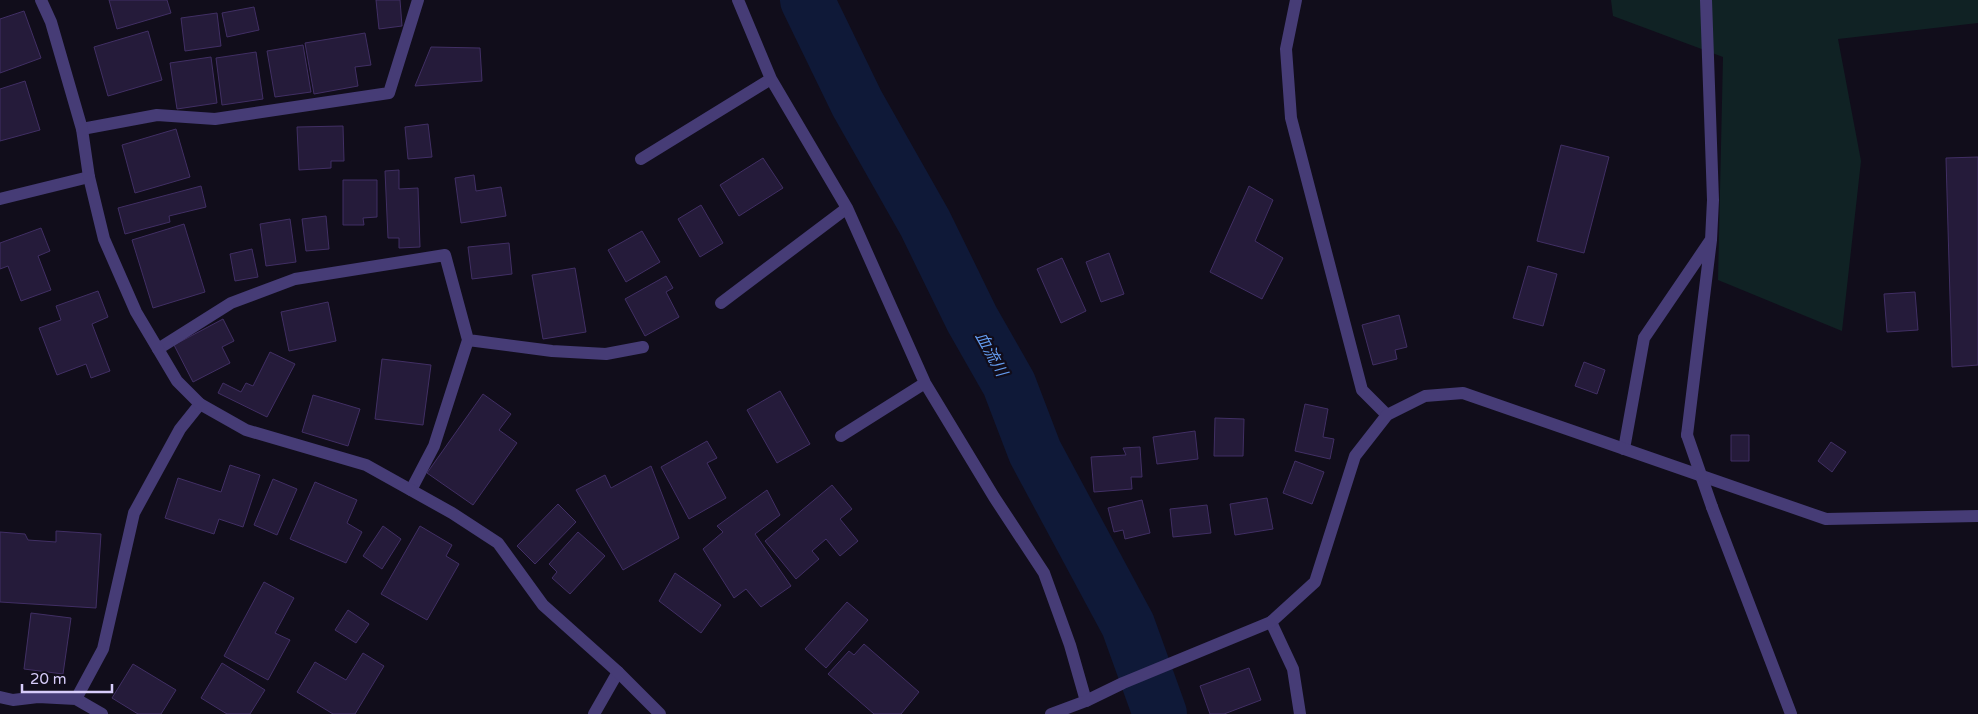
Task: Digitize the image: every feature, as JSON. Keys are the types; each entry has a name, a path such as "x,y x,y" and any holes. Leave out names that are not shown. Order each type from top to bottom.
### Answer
{"street":[{"path":"41,0 51,22 82,129 89,177 104,239 136,312 177,381 200,404 246,430 366,465 498,543 543,605 618,672 660,714"},
{"path":"82,129 157,114 215,119 390,93 418,0"},
{"path":"738,0 771,79 847,208 926,383 994,497 1044,573 1070,645 1086,701"},
{"path":"1296,0 1286,49 1291,118 1362,390 1387,415"},
{"path":"1706,0 1712,240 1687,435 1712,507 1792,714"},
{"path":"641,159 771,79"},
{"path":"0,199 89,177"},
{"path":"721,303 847,208"},
{"path":"1624,449 1644,338 1712,240"},
{"path":"158,349 231,303 295,279 445,255 468,340 434,446 411,490"},
{"path":"468,340 552,351 597,354 644,347"},
{"path":"841,436 926,383"},
{"path":"1051,714 1086,701 1123,683 1178,662 1271,622 1315,582 1356,456 1387,415 1425,396 1464,393 1826,519 1978,516"},
{"path":"76,699 103,649 134,512 180,429 200,404"},
{"path":"1271,622 1294,669 1300,714"},
{"path":"594,714 618,672"},
{"path":"0,697 13,700 38,697 76,699 102,714"}],"shaded area":[{"path":"1611,0 1978,0 1978,23 1838,39 1861,161 1842,331 1718,280 1723,57 1613,16"}],"building":[{"path":"109,0 167,0 171,13 117,29"},
{"path":"376,0 400,0 402,26 379,29"},
{"path":"254,7 259,30 227,37 222,13"},
{"path":"24,11 41,58 0,73 0,19"},
{"path":"217,13 221,46 185,51 181,18"},
{"path":"148,31 162,80 108,96 94,47"},
{"path":"365,33 371,65 355,67 358,86 314,94 305,43"},
{"path":"303,45 311,92 275,97 267,51"},
{"path":"431,47 480,48 482,81 415,86"},
{"path":"256,52 263,99 222,105 216,58"},
{"path":"211,57 217,103 177,109 170,63"},
{"path":"25,81 40,130 0,141 0,89"},
{"path":"428,124 432,157 408,159 405,127"},
{"path":"343,126 344,161 331,161 331,168 299,170 297,127"},
{"path":"176,129 190,177 135,193 122,145"},
{"path":"1561,145 1609,157 1584,253 1537,241"},
{"path":"1978,157 1978,365 1952,367 1946,158"},
{"path":"763,158 783,188 739,216 720,185"},
{"path":"399,170 399,189 418,188 420,247 399,248 399,238 388,238 385,171"},
{"path":"474,175 476,191 501,187 506,216 461,223 455,178"},
{"path":"343,180 377,180 377,217 363,218 364,225 343,225"},
{"path":"201,186 206,207 169,216 170,222 125,234 118,208"},
{"path":"1249,186 1273,200 1255,241 1283,258 1262,299 1210,272"},
{"path":"701,205 723,243 700,257 678,219"},
{"path":"326,216 329,249 306,251 302,219"},
{"path":"290,219 296,262 266,266 260,224"},
{"path":"184,224 205,292 153,308 132,240"},
{"path":"41,228 50,251 38,256 51,290 21,301 8,266 0,269 0,243"},
{"path":"642,231 660,262 626,282 608,250"},
{"path":"509,243 512,274 472,279 468,247"},
{"path":"252,249 258,277 235,281 230,254"},
{"path":"1109,253 1124,294 1101,302 1086,262"},
{"path":"1062,258 1086,311 1061,323 1037,269"},
{"path":"1528,266 1557,274 1543,326 1513,318"},
{"path":"575,268 586,332 543,339 532,275"},
{"path":"666,276 673,288 666,292 679,317 645,336 625,299"},
{"path":"98,291 108,317 92,324 110,371 91,378 86,364 57,375 39,328 61,320 56,306"},
{"path":"1915,292 1918,330 1887,332 1884,294"},
{"path":"328,302 336,341 289,351 281,312"},
{"path":"1399,315 1407,347 1395,350 1397,359 1373,365 1362,325"},
{"path":"223,319 234,341 222,347 230,363 193,382 174,345"},
{"path":"270,352 295,364 267,417 218,393 223,383 241,392 246,383 253,386"},
{"path":"382,359 431,365 423,425 375,419"},
{"path":"1584,362 1605,370 1597,394 1575,386"},
{"path":"780,391 810,444 777,463 747,410"},
{"path":"483,394 511,414 499,430 517,443 473,505 427,473"},
{"path":"313,395 360,409 348,446 302,432"},
{"path":"1305,404 1328,409 1323,437 1334,439 1330,459 1295,451"},
{"path":"1215,418 1244,419 1243,456 1214,456"},
{"path":"1195,431 1198,459 1157,464 1153,437"},
{"path":"1731,435 1749,435 1749,461 1731,461"},
{"path":"707,441 717,458 707,463 726,498 689,519 661,467"},
{"path":"1831,442 1846,452 1832,472 1818,461"},
{"path":"1140,447 1142,477 1131,477 1132,489 1094,492 1091,457 1126,455 1123,448"},
{"path":"1295,461 1324,472 1312,504 1283,493"},
{"path":"230,465 260,475 243,527 219,519 214,534 165,518 178,478 221,492"},
{"path":"651,466 679,538 623,570 576,490 605,475 611,488"},
{"path":"273,479 297,489 277,535 254,525"},
{"path":"315,482 357,500 347,523 362,532 346,563 290,539"},
{"path":"832,485 852,509 840,519 858,541 840,556 826,539 812,551 819,559 796,579 765,541"},
{"path":"767,490 780,515 755,534 791,586 761,607 746,589 734,598 703,549 723,532 717,526"},
{"path":"1267,498 1273,529 1235,535 1230,504"},
{"path":"1142,500 1150,533 1125,539 1123,530 1114,532 1108,508"},
{"path":"558,504 576,522 535,564 517,546"},
{"path":"1207,505 1211,533 1173,537 1170,509"},
{"path":"383,526 401,539 382,569 363,556"},
{"path":"420,526 452,545 446,556 459,564 427,620 381,594"},
{"path":"56,531 101,534 96,608 0,602 0,532 25,534 28,540 56,542"},
{"path":"578,532 605,556 570,594 552,578 557,572 549,564"},
{"path":"675,573 721,605 701,633 659,601"},
{"path":"264,582 294,598 275,633 290,640 268,680 224,656"},
{"path":"847,602 868,620 826,668 805,649"},
{"path":"348,610 369,624 356,643 335,630"},
{"path":"31,613 71,618 63,674 24,669"},
{"path":"864,644 919,692 901,714 874,714 828,674 849,651 854,655"},
{"path":"363,653 384,666 355,714 333,714 297,692 315,662 346,680"},
{"path":"222,663 265,690 250,714 227,714 201,698"},
{"path":"133,664 176,690 161,714 138,714 112,698"},
{"path":"1249,668 1261,700 1224,714 1210,714 1200,686"}],"waterway":[{"name":"血流川","path":"807,0 857,103 925,223 972,319 1009,384 1035,452 1128,625 1160,714"}]}
